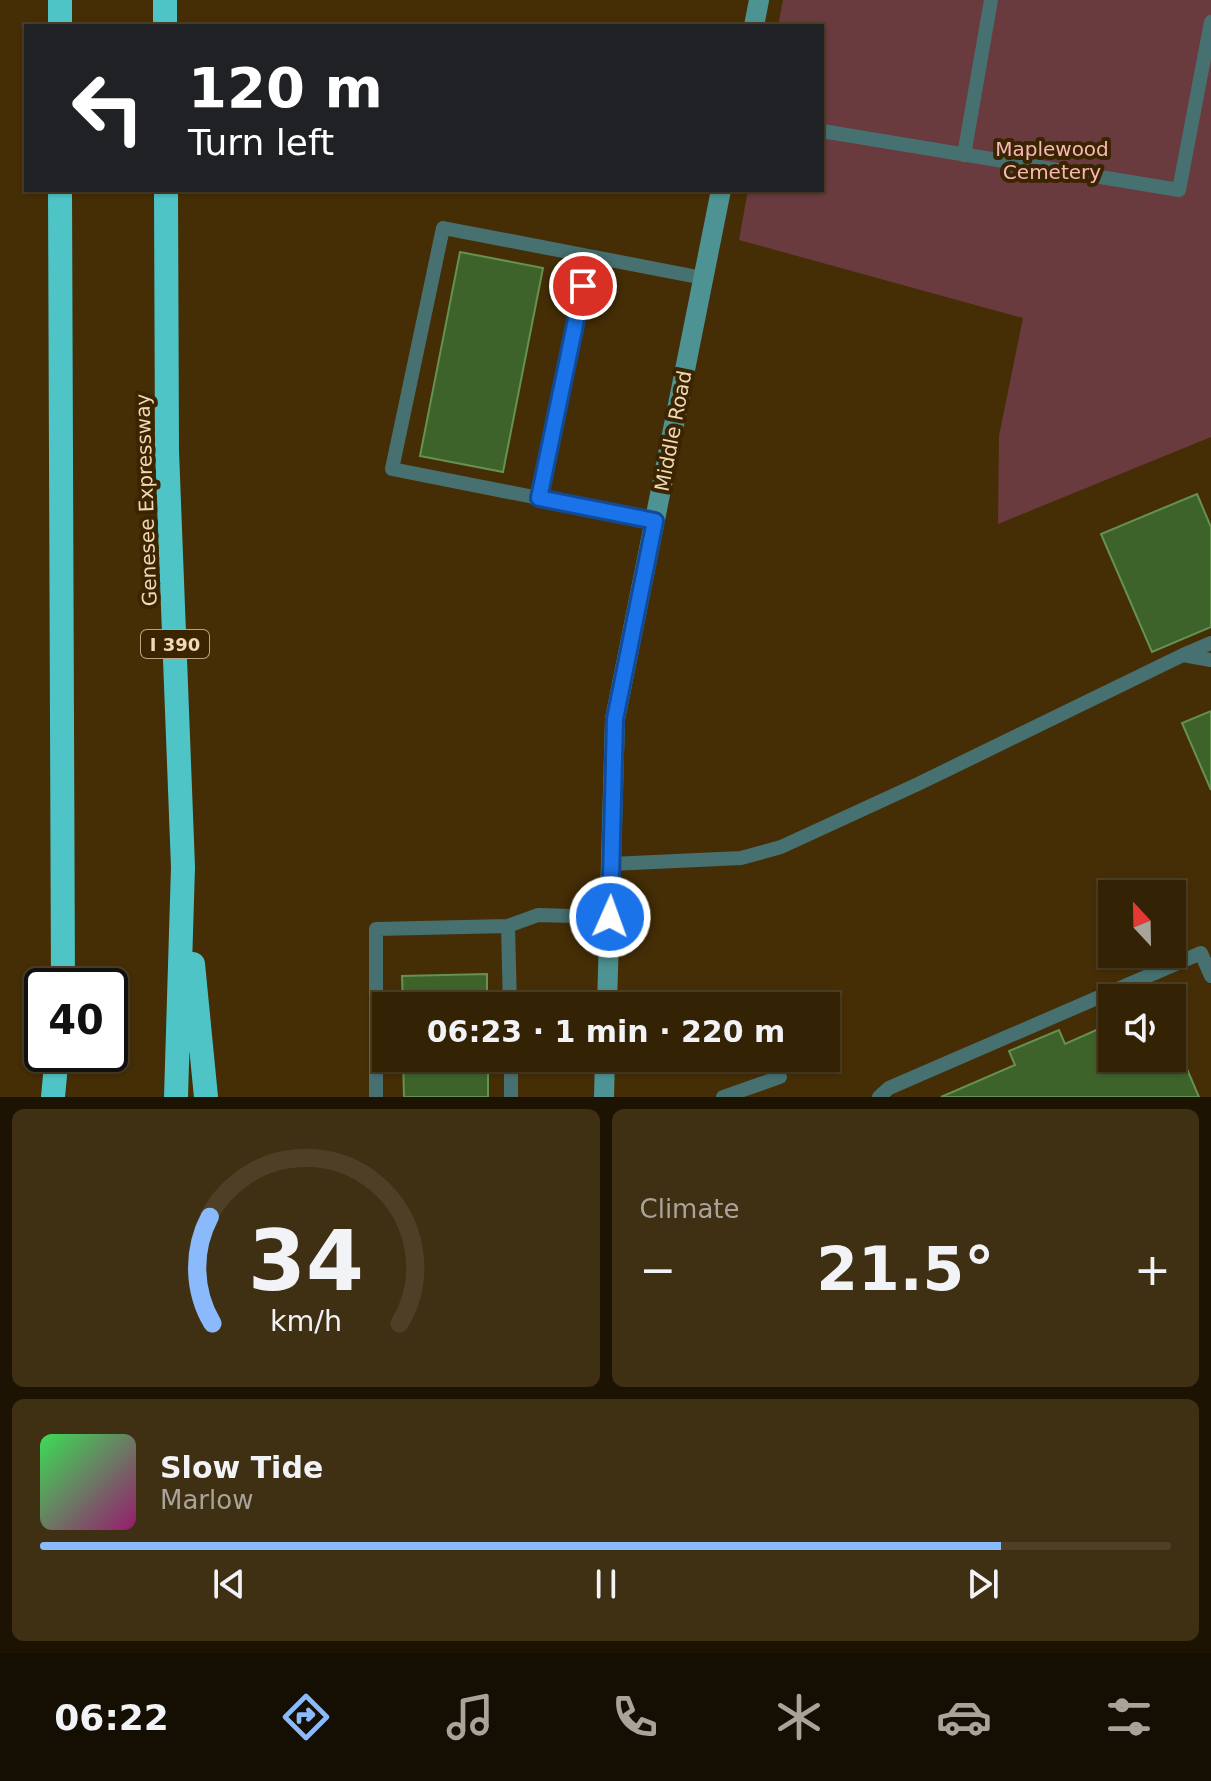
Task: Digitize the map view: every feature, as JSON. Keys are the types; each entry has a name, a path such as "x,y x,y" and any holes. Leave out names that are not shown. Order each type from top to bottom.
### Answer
{"highway":[{"path":"60,0 60,24"},
{"path":"165,0 165,24"},
{"path":"60,192 62,968"},
{"name":"Genesee Expressway","path":"166,192 167,451 183,867 176,1097"},
{"path":"183,867 206,1097"},
{"path":"53,1097 55,1072"},
{"path":"64,1072 65,1097"}],"street":[{"path":"754,24 759,0"},
{"name":"Middle Road","path":"607,992 615,719 721,192"},
{"path":"604,1097 605,1072"}],"lane":[{"path":"964,155 991,0"},
{"path":"824,131 1179,190 1211,22"},
{"path":"655,521 392,469 443,228 703,278"},
{"path":"539,498 589,256"},
{"path":"611,864 741,858 781,847 1211,643"},
{"path":"1183,655 1211,660"},
{"path":"376,1097 376,929 508,926 538,915 610,917"},
{"path":"508,926 510,992"},
{"path":"879,1097 889,1088 1201,953 1211,976"},
{"path":"511,1072 511,1097"},
{"path":"723,1097 780,1077"}],"green space":[{"name":"Maplewood Cemetery","path":"783,0 1211,0 1211,437 998,524 999,436 1023,318 739,240 748,192 824,192 824,24 778,24"}],"building":[{"path":"460,252 543,268 503,472 420,456"},
{"path":"1197,494 1211,527 1211,627 1152,652 1101,534"},
{"path":"1211,711 1211,790 1182,723"},
{"path":"487,974 487,992 403,992 402,976"},
{"path":"1098,1029 1098,1072 1186,1072 1186,1067 1199,1097 941,1097 1015,1065 1009,1051 1059,1030 1065,1044"},
{"path":"403,1072 488,1072 488,1097 404,1097"}],"route":[{"path":"583,286 539,498 655,521 615,719 610,917"}]}
